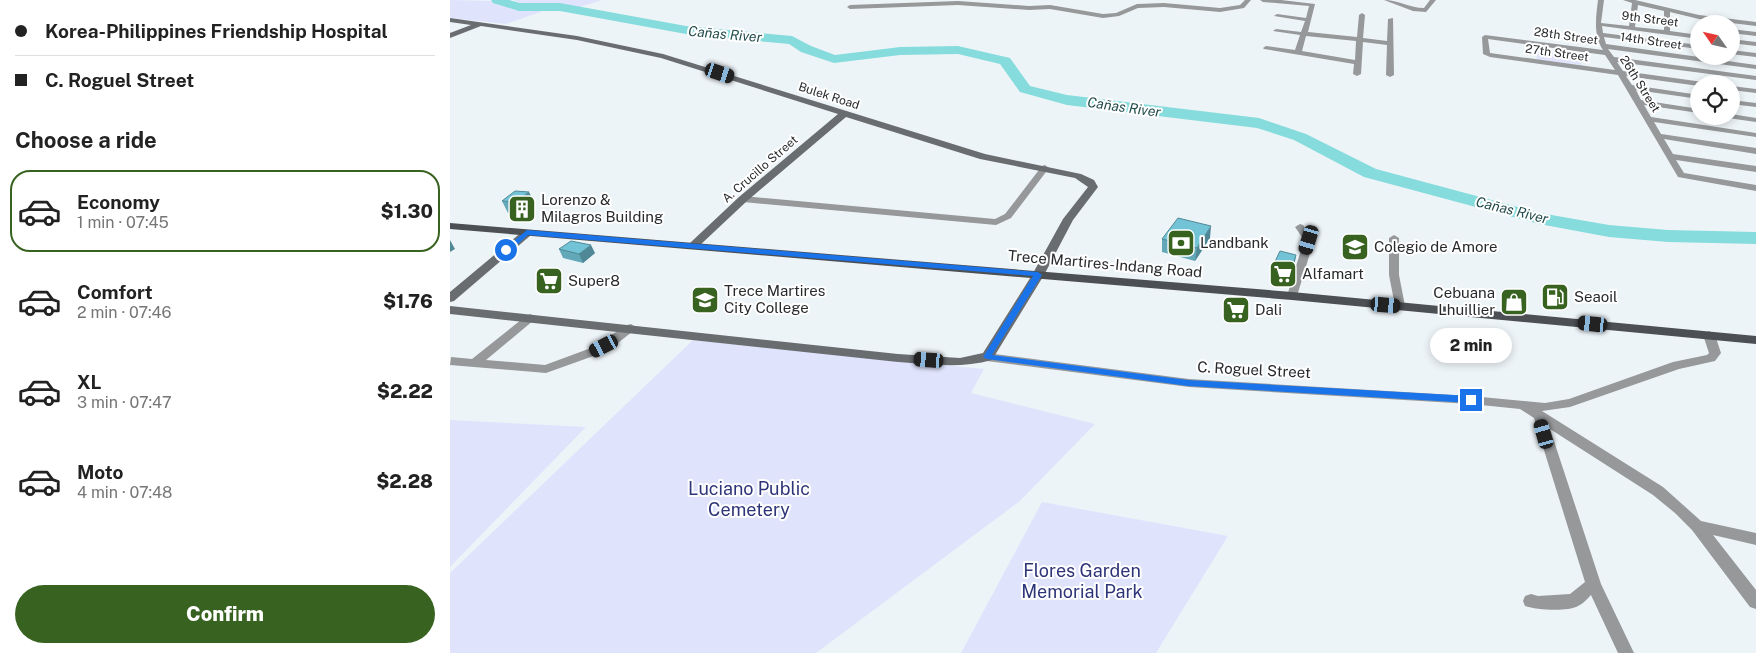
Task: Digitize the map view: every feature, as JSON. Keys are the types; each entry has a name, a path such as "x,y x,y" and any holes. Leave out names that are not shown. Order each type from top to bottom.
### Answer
{"main road":[{"name":"Bulek Road","path":"450,20 568,36 632,48 693,65 983,157 1045,168 1087,180 1093,184 1093,187 1071,215 1038,275"},
{"path":"450,36 482,24"},
{"name":"A. Crucillo Street","path":"694,246 743,198 844,114"},
{"name":"Trece Martires-Indang Road","path":"450,226 1292,296 1756,340"},
{"path":"450,298 527,232"},
{"path":"450,310 898,358 960,362 987,357 1038,275"}],"street":[{"path":"850,6 958,3 1029,8 1050,7 1103,16 1117,15 1136,6 1225,10 1242,7 1248,0"},
{"path":"1263,0 1313,5 1298,52"},
{"path":"1387,0 1420,11 1426,10 1433,0"},
{"name":"26th Street","path":"1601,0 1598,24 1606,53 1639,102 1681,175 1756,188"},
{"path":"1626,0 1690,15"},
{"path":"1632,28 1635,2"},
{"path":"1667,33 1668,10"},
{"path":"1738,13 1744,22"},
{"path":"1357,74 1362,15"},
{"path":"1277,16 1308,20"},
{"path":"1390,75 1391,19"},
{"path":"1740,22 1756,24"},
{"name":"9th Street","path":"1598,24 1690,36"},
{"path":"1276,31 1390,43"},
{"path":"1740,32 1756,34"},
{"path":"1600,35 1690,46"},
{"name":"28th Street","path":"1490,56 1486,54 1485,37 1606,53"},
{"name":"28th Street","path":"1522,41 1524,60"},
{"path":"1740,42 1756,44"},
{"path":"1266,48 1357,62"},
{"path":"1606,53 1756,78"},
{"name":"14th Street","path":"1606,53 1756,67"},
{"path":"1740,53 1756,55"},
{"name":"27th Street","path":"1490,56 1690,83"},
{"path":"1630,88 1690,96"},
{"path":"1740,89 1756,91"},
{"path":"1639,102 1690,110"},
{"path":"1740,103 1756,105"},
{"path":"1740,117 1756,120"},
{"path":"1649,119 1756,135"},
{"path":"1659,136 1756,151"},
{"path":"1670,156 1756,169"},
{"path":"743,198 996,222 1008,216 1045,168"},
{"path":"1292,296 1309,240 1300,227"},
{"path":"1394,238 1394,276 1400,306"},
{"path":"475,363 530,318"},
{"path":"451,361 546,369 595,351 610,343 630,328"},
{"name":"C. Roguel Street","path":"987,357 1188,383 1545,407 1570,403 1677,365 1711,358 1715,353 1708,335"},
{"path":"1520,404 1658,491 1697,526 1756,602"},
{"path":"1539,415 1593,584 1626,653"},
{"path":"1697,526 1756,539"},
{"path":"1531,601 1538,603 1573,601 1593,584"}],"green space":[{"path":"450,0 493,1 523,9 552,8 506,24 450,18"},
{"path":"513,0 602,0 580,7 557,4 527,5"},
{"path":"1536,51 1579,56 1582,65 1537,60"},
{"name":"Luciano Public Cemetery","path":"693,340 984,369 971,393 1095,424 1020,501 816,653 450,653 450,573"},
{"path":"450,420 586,427 450,567"},
{"name":"Flores Garden Memorial Park","path":"1042,502 1228,536 1156,653 961,653"}],"building":[{"path":"515,191 529,192 516,202 502,201"},
{"path":"1178,218 1211,226 1197,248 1162,239"},
{"path":"571,241 591,245 579,254 559,249"},
{"path":"1280,251 1296,255 1291,272 1272,268"}],"waterway":[{"name":"Cañas River","path":"497,0 519,7 560,7 686,30 792,40 806,49 834,59 900,51 958,50 974,53 1005,61 1025,89 1067,100 1259,123 1300,137 1370,173 1539,218 1609,231 1668,236 1756,238"}],"place":[{"name":"Lorenzo & Milagros Building","path":"522,209"},
{"name":"Landbank","path":"1181,243"},
{"name":"Colegio de Amore","path":"1355,247"},
{"name":"Alfamart","path":"1283,274"},
{"name":"Super8","path":"549,281"},
{"name":"Seaoil","path":"1555,297"},
{"name":"Trece Martires City College","path":"705,300"},
{"name":"Cebuana Lhuillier","path":"1514,302"},
{"name":"Dali","path":"1236,310"}],"route":[{"path":"506,250 527,232 1038,275 987,357 1188,383 1471,400"}]}
